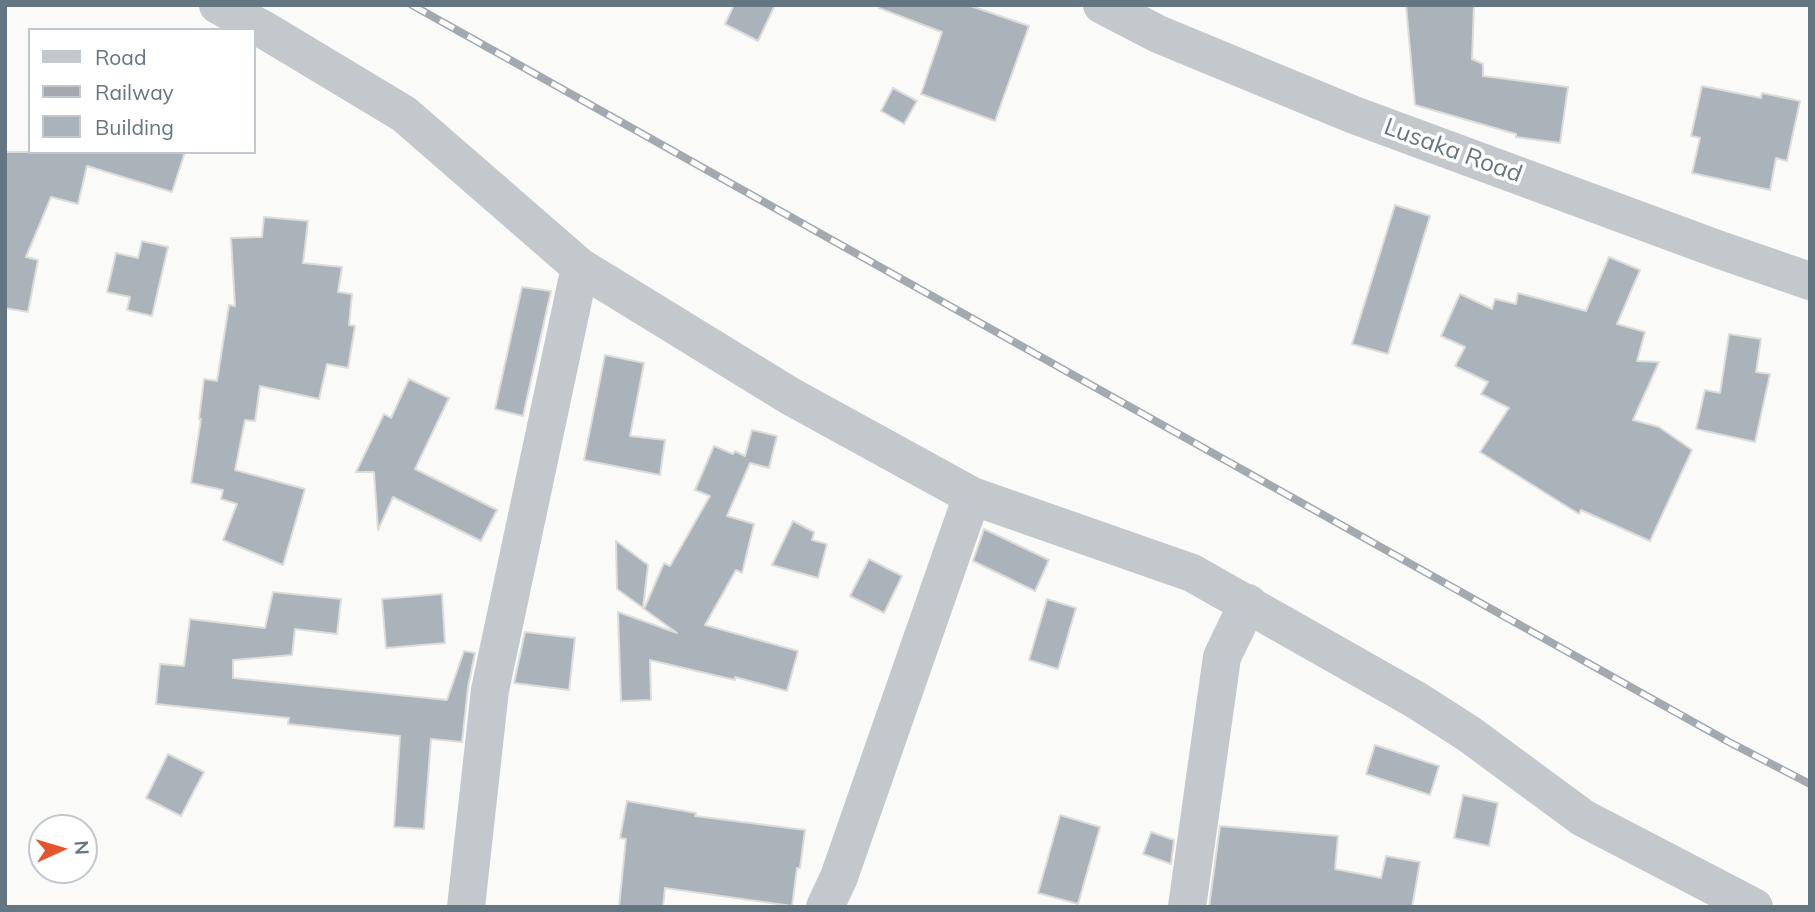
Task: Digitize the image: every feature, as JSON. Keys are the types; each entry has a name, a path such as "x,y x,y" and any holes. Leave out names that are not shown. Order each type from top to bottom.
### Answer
{"street":[{"path":"218,5 267,31 404,114 580,267 790,396 972,496 1192,573 1416,700 1508,762 1583,818 1754,907"},
{"name":"Lusaka Road","path":"1102,5 1161,20 1354,115 1810,281"},
{"path":"466,907 490,690 580,267"},
{"path":"825,907 839,877 972,496"},
{"path":"1187,907 1222,657 1248,603"}],"building":[{"path":"734,5 775,5 758,41 725,24"},
{"path":"879,5 968,5 1029,26 995,121 921,94 942,32 879,8"},
{"path":"1406,5 1474,5 1472,59 1483,64 1483,76 1568,87 1560,143 1516,137 1516,134 1415,105"},
{"path":"1702,86 1761,98 1762,93 1800,101 1787,161 1776,158 1770,190 1692,173 1700,138 1691,136"},
{"path":"893,88 917,101 904,124 881,111"},
{"path":"5,152 184,154 172,192 87,166 78,204 51,197 26,257 38,260 28,312 5,308"},
{"path":"1395,205 1430,216 1388,354 1352,344"},
{"path":"264,217 308,221 303,263 342,267 338,292 352,294 349,325 355,326 348,368 327,364 319,399 260,386 255,421 245,420 235,470 305,489 283,565 223,540 237,504 221,499 223,490 191,483 204,379 217,381 229,305 235,306 231,238 262,237"},
{"path":"142,241 168,247 152,316 127,310 130,297 107,292 116,253 138,258"},
{"path":"1609,257 1640,270 1617,324 1645,332 1637,361 1659,362 1633,420 1659,427 1692,450 1650,541 1581,510 1579,514 1480,452 1509,408 1481,394 1488,382 1455,366 1465,347 1441,336 1460,294 1492,309 1495,299 1516,304 1518,293 1586,311"},
{"path":"522,287 551,291 523,416 495,409"},
{"path":"1729,334 1761,339 1756,372 1770,374 1755,442 1696,429 1705,390 1720,393"},
{"path":"605,355 644,363 630,436 665,440 660,475 584,460"},
{"path":"409,379 449,398 415,469 497,510 481,541 393,497 378,530 374,472 356,472 384,414 391,418"},
{"path":"752,430 777,436 769,468 750,463 727,516 754,524 742,573 736,570 705,625 798,651 787,691 735,677 735,680 650,660 651,700 621,701 618,612 677,633 644,609 664,563 670,566 710,496 695,490 714,446 745,456"},
{"path":"793,521 814,532 812,540 827,544 818,578 772,565"},
{"path":"984,529 1049,560 1035,591 973,561"},
{"path":"616,541 648,565 643,608 617,589"},
{"path":"869,559 902,576 884,613 850,596"},
{"path":"273,592 341,599 337,634 295,629 292,655 233,660 233,678 447,700 464,651 475,653 462,742 431,739 424,829 394,827 400,736 288,724 289,718 156,704 160,664 184,666 190,619 265,628"},
{"path":"442,594 445,643 386,648 382,599"},
{"path":"1047,599 1076,608 1058,669 1029,660"},
{"path":"525,632 575,638 569,690 514,683"},
{"path":"1375,745 1439,766 1430,795 1366,774"},
{"path":"168,754 204,772 181,816 146,798"},
{"path":"1463,795 1498,803 1489,846 1454,838"},
{"path":"627,801 696,813 695,816 805,830 792,906 665,888 663,907 619,907 626,839 620,838"},
{"path":"1060,815 1100,827 1078,904 1038,893"},
{"path":"1220,826 1338,836 1335,869 1381,878 1386,856 1420,862 1412,907 1209,907"},
{"path":"1151,832 1174,840 1171,864 1143,854"}],"railway":[{"path":"412,5 1729,742 1810,784"}]}
